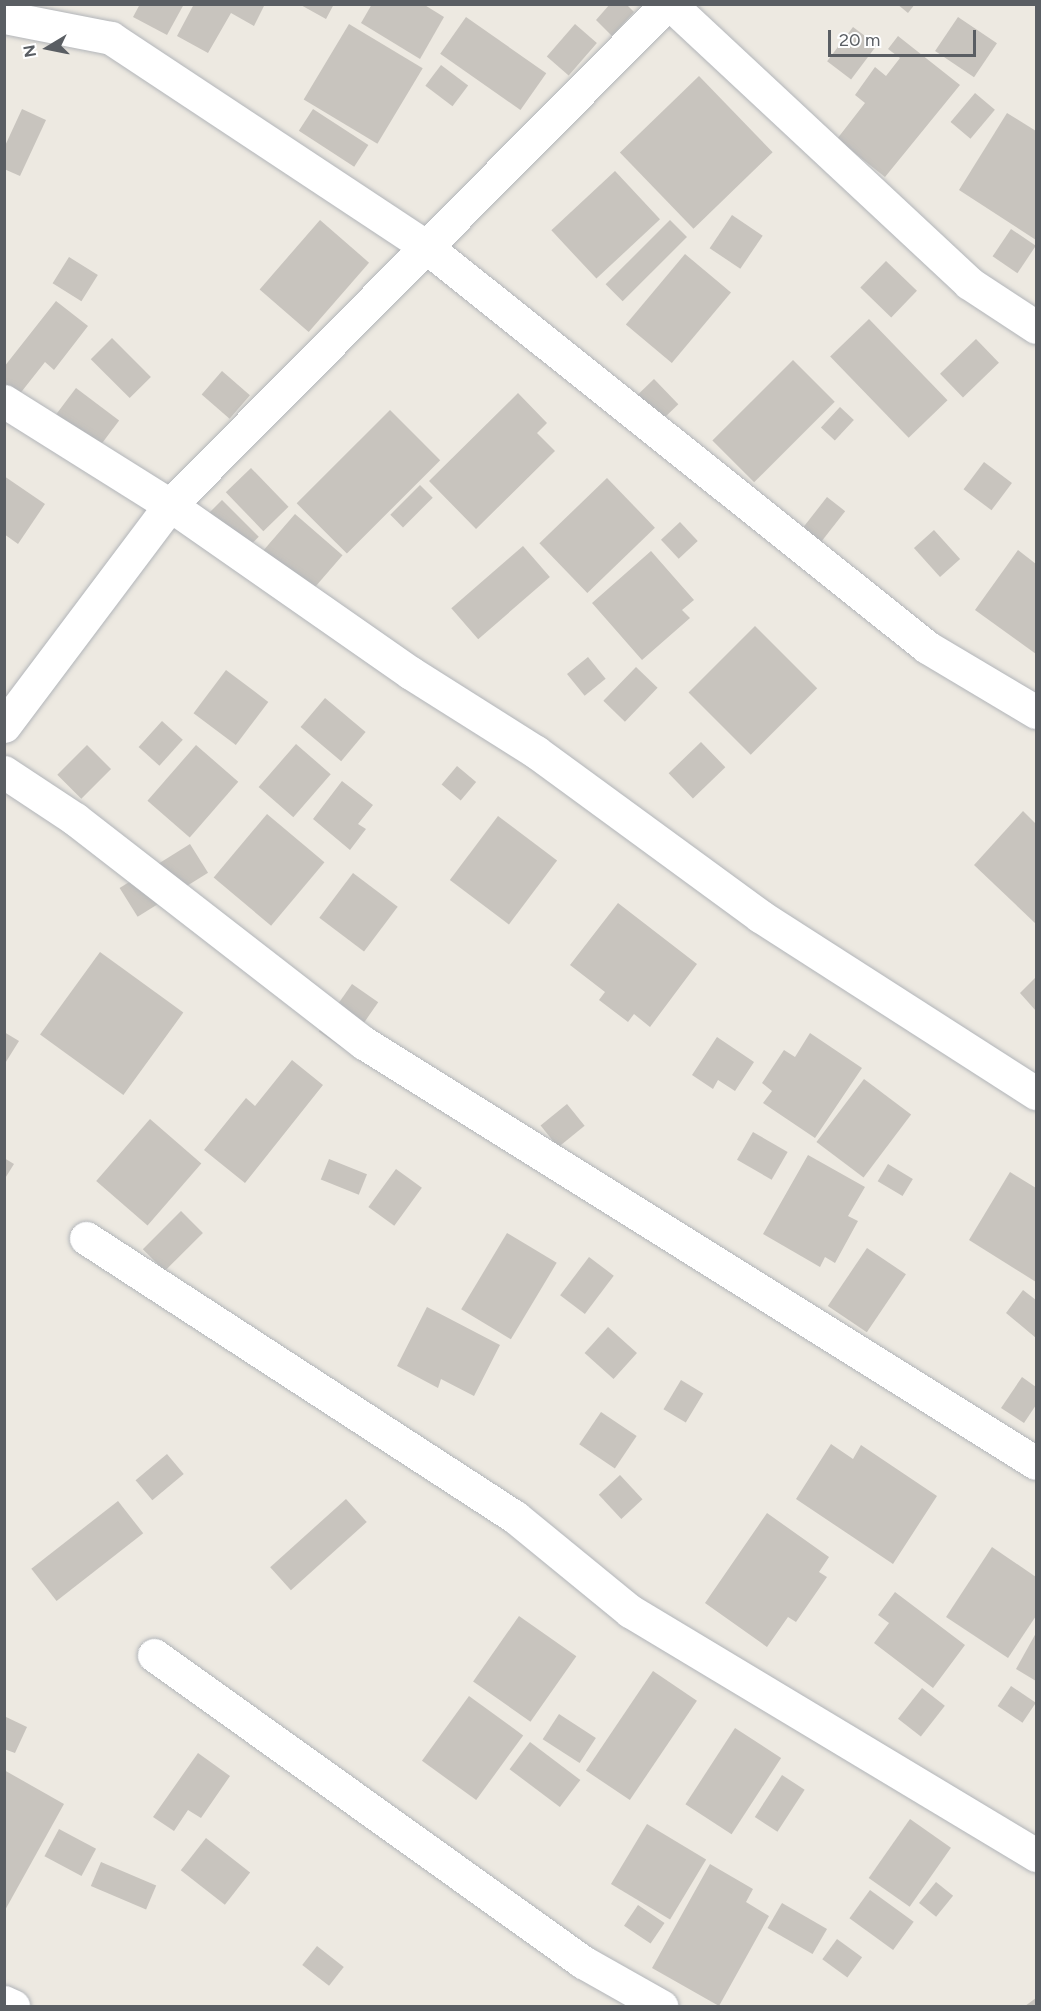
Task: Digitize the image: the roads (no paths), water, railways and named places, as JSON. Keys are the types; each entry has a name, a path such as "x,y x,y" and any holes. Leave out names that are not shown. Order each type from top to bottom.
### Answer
{"street":[{"path":"4,726 170,505 425,246 669,4 969,283 1036,327"},
{"path":"4,17 111,38 425,246 927,647 1036,712"},
{"path":"4,401 170,505 411,673 536,752 760,916 1036,1093"},
{"path":"4,772 75,819 364,1043 1036,1463"},
{"path":"86,1238 515,1517 630,1611 1036,1855"},
{"path":"154,1655 583,1962 661,2007"},
{"path":"4,2002 13,2007"}]}
